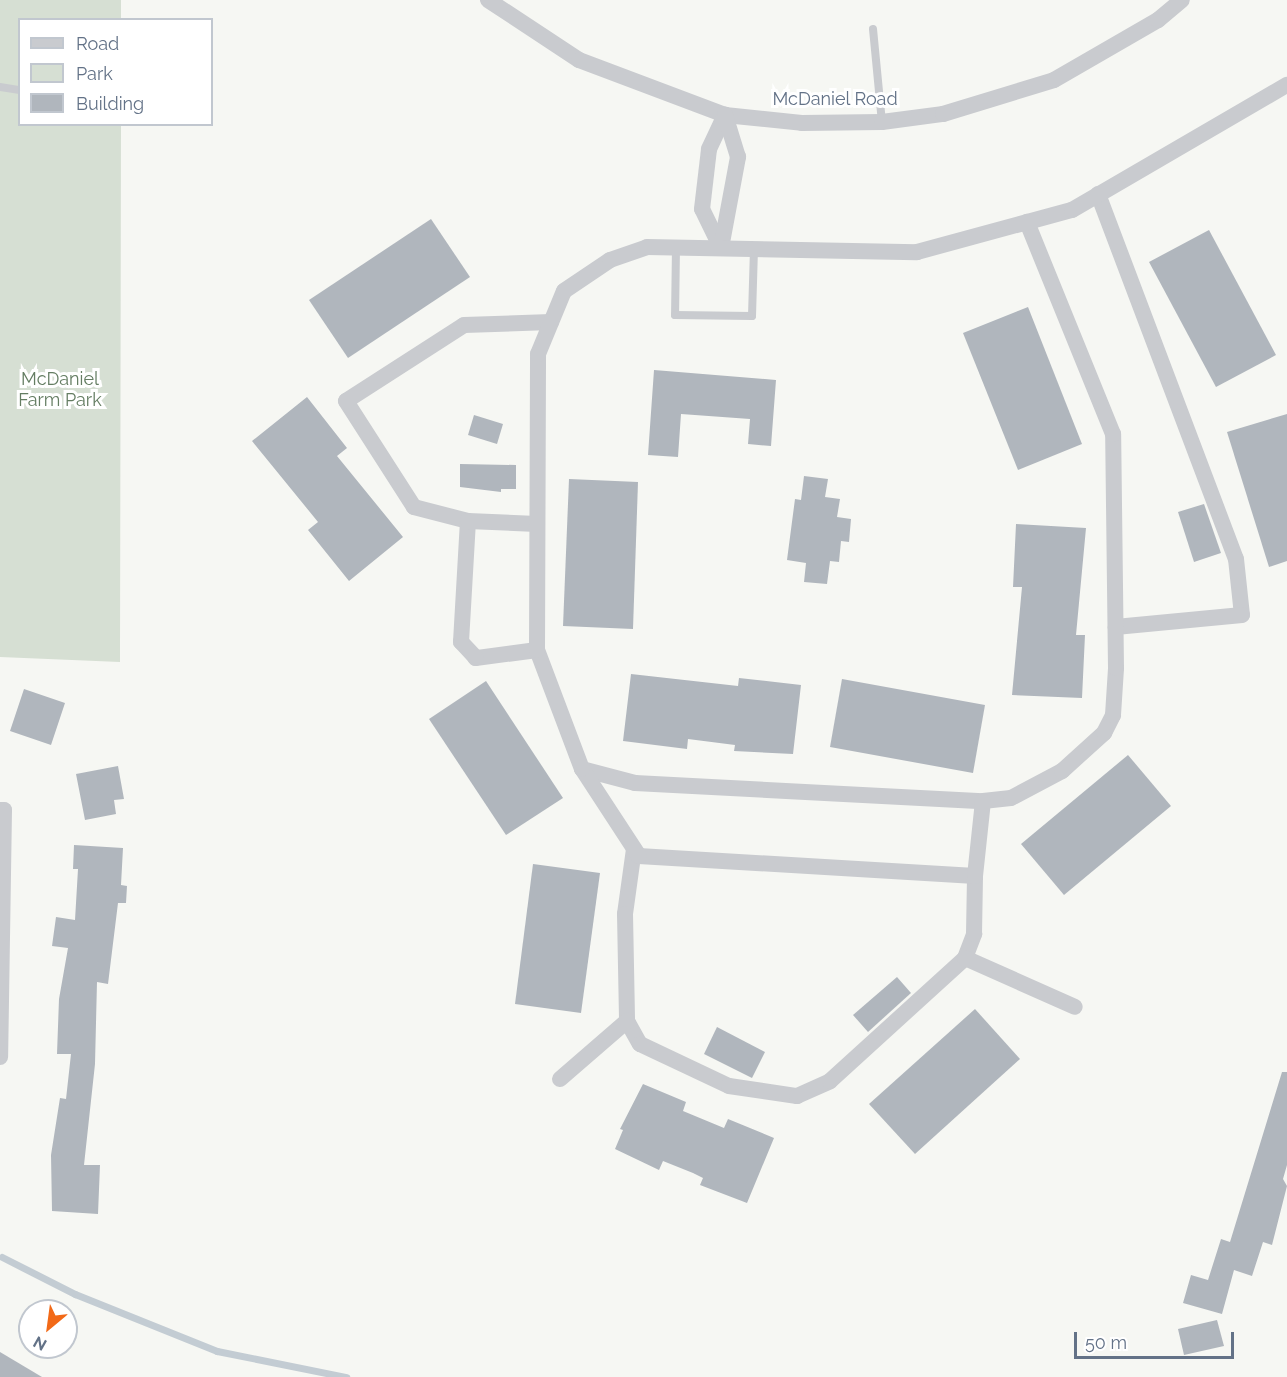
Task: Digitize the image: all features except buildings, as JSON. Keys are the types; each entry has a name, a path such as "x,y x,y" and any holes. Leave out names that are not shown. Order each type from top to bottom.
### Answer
{"street":[{"name":"McDaniel Road","path":"488,0 579,60 725,115 802,123 882,122 943,114 1054,80 1158,20 1182,0"},
{"path":"975,876 639,856 582,769 537,650 538,354 564,291 610,260 647,247 917,252 1072,210 1287,85"},
{"path":"721,248 702,209 709,149 725,115"},
{"path":"721,248 738,157 725,115"},
{"path":"1098,194 1236,559 1242,615 1116,627"},
{"path":"582,769 635,783 983,801 1011,798 1062,771 1104,733 1113,715 1116,627 1113,434 1027,222"},
{"path":"537,524 468,521 414,507 346,401 464,325 551,322"},
{"path":"468,521 461,642 476,658 537,650"},
{"path":"634,849 625,914 627,1020 640,1044 729,1086 797,1096 830,1081 965,958 974,934 975,876 983,801"},
{"path":"0,810 4,810 0,1057"},
{"path":"965,958 1076,1007"},
{"path":"560,1079 627,1020"}],"lane":[{"path":"873,28 882,122"},
{"path":"0,87 18,90"},
{"path":"675,247 675,315 752,316 754,249"}],"green space":[{"name":"McDaniel Farm Park","path":"0,0 121,0 121,18 18,18 18,126 121,126 120,662 0,657"}],"waterway":[{"path":"2,1257 75,1294 217,1351 346,1377"}]}
